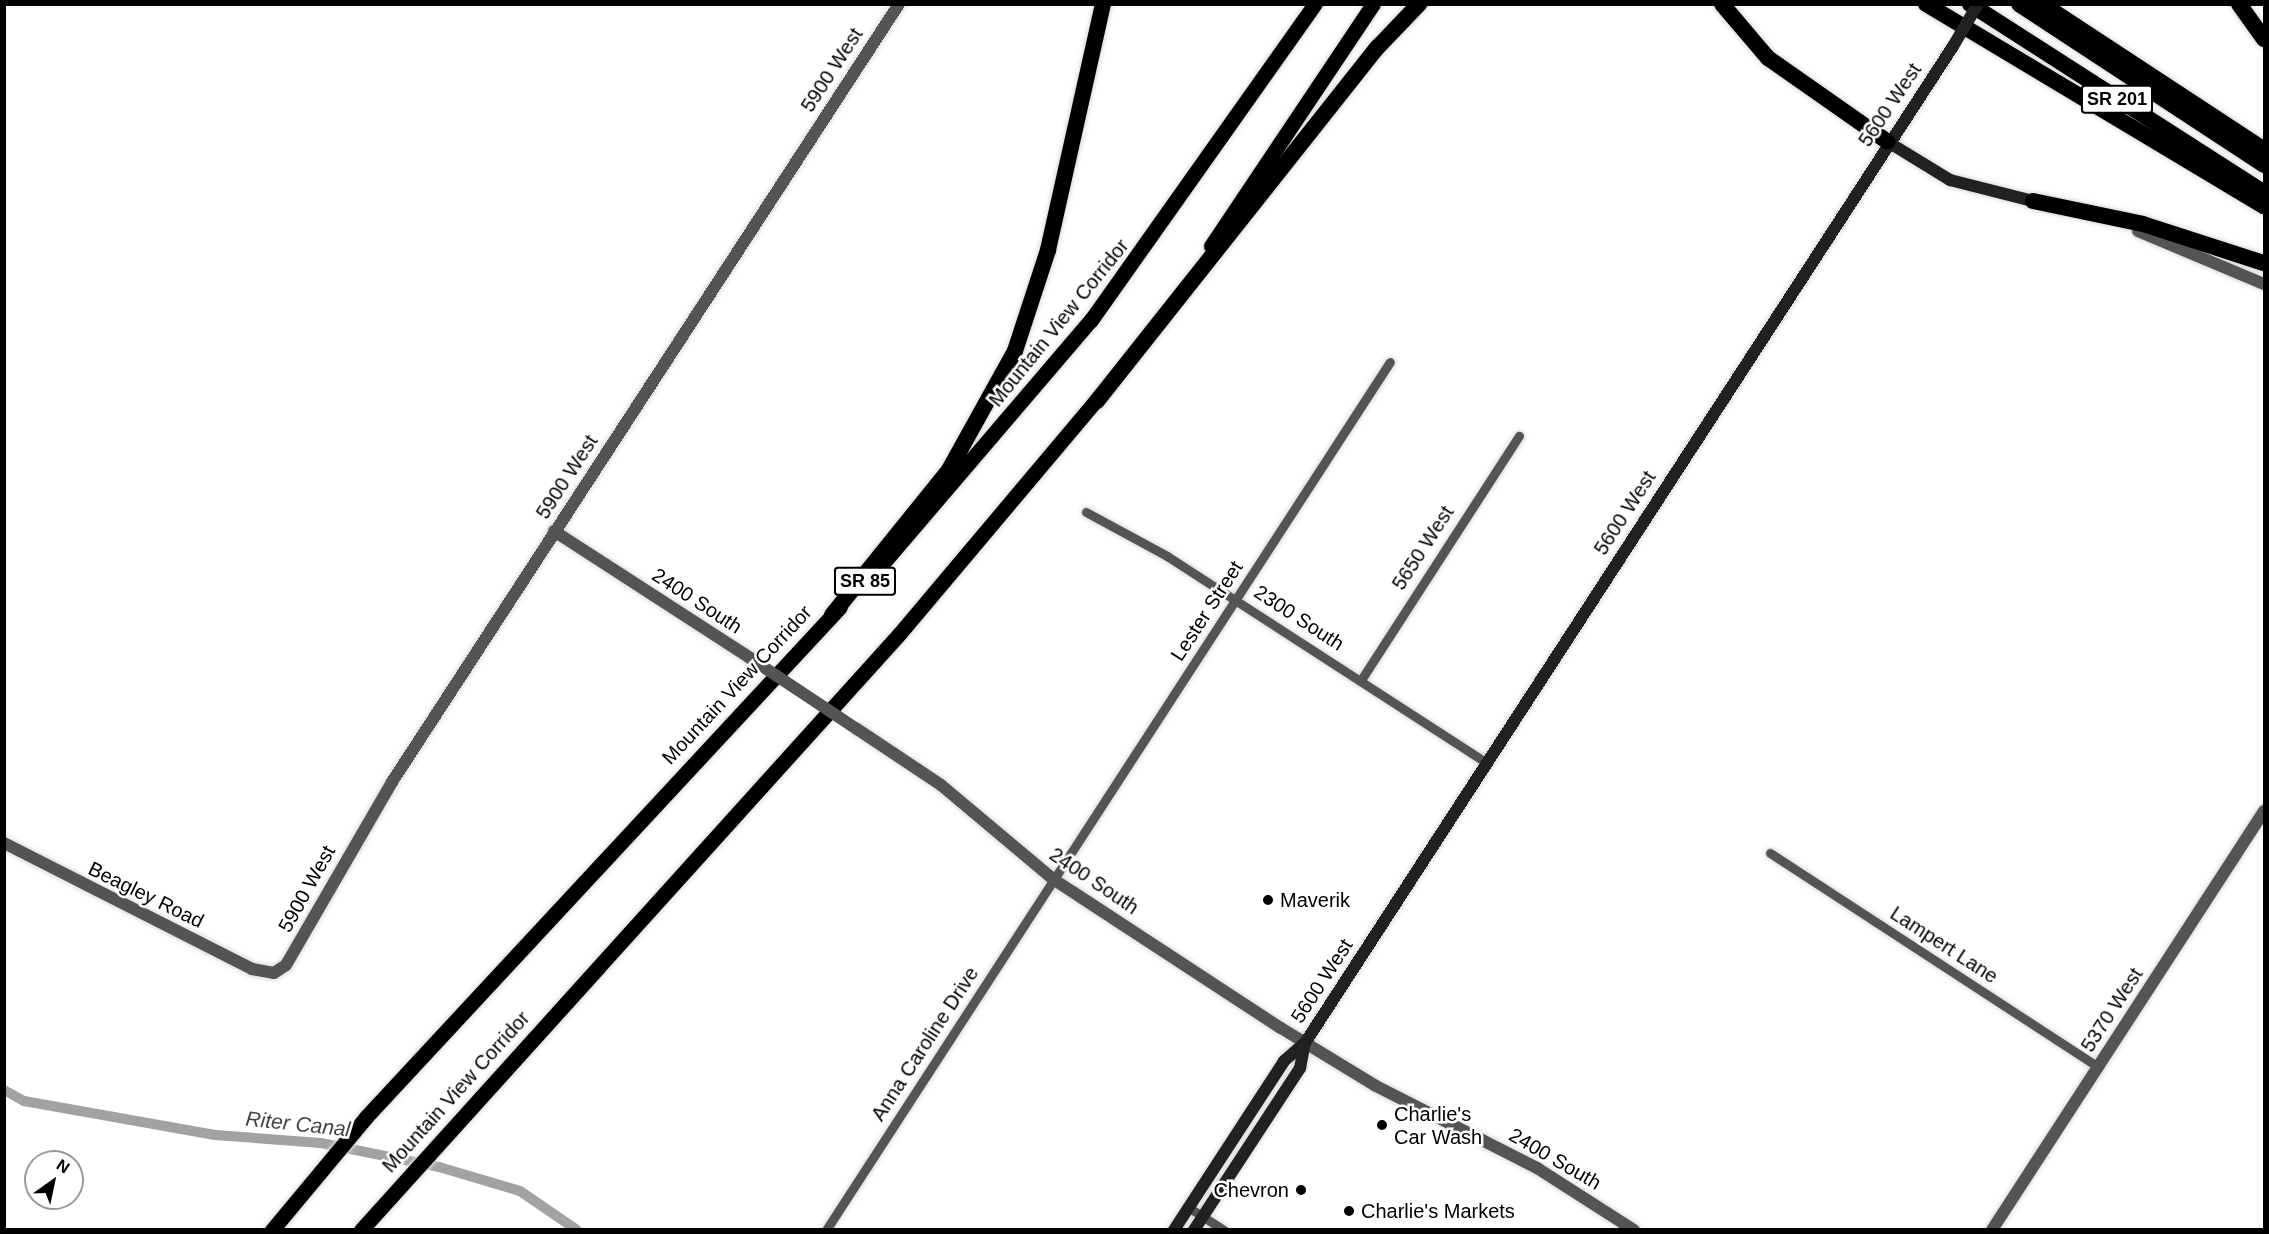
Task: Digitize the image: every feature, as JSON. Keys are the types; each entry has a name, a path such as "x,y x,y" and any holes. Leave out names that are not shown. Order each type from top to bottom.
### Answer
{"highway":[{"path":"832,615 949,470 1008,368 1041,276 1103,4"},
{"name":"Mountain View Corridor","path":"272,1230 366,1117 832,615 916,530 1091,320 1315,4"},
{"name":"Mountain View Corridor","path":"361,1230 396,1188 447,1136 900,633 1097,401 1203,258 1373,4"},
{"path":"1097,401 1377,48 1419,4"},
{"path":"1722,4 1768,58 1888,142"},
{"path":"1926,4 2265,206"},
{"name":"SR 201","path":"1970,4 2265,193"},
{"name":"SR 201","path":"2019,4 2265,165"},
{"path":"2042,4 2265,150"},
{"path":"2239,4 2265,39"},
{"path":"2033,201 2152,227 2265,264"}],"main road":[{"name":"5600 West","path":"1174,1230 1284,1061 1305,1043 1888,142 1952,48 1978,4"},
{"path":"1888,142 1950,180 2033,201"},
{"name":"5600 West","path":"1194,1230 1300,1068 1305,1043"}],"street":[{"name":"5900 West","path":"274,973 291,959 387,790 898,4"},
{"path":"2033,201 2170,242 2265,284"},
{"name":"Lester Street","path":"1053,879 1390,362"},
{"name":"5650 West","path":"1361,680 1519,436"},
{"name":"2300 South","path":"1086,512 1236,599 1487,763"},
{"name":"2400 South","path":"554,531 941,786 1053,879 1305,1043 1537,1168 1634,1230"},
{"name":"5370 West","path":"1992,1230 2265,811"},
{"name":"Beagley Road","path":"4,843 252,969 274,973"},
{"name":"Lampert Lane","path":"1770,853 2098,1067"},
{"name":"Anna Caroline Drive","path":"826,1230 1053,879"},
{"path":"1188,1207 1224,1230"}],"waterway":[{"name":"Riter Canal","path":"4,1090 24,1101 215,1135 321,1143 439,1167 520,1191 577,1230"}],"place":[{"name":"Maverik","path":"1268,900"},
{"name":"Charlie's Car Wash","path":"1382,1125"},
{"name":"Chevron","path":"1301,1190"},
{"name":"Charlie's Markets","path":"1349,1211"}]}
